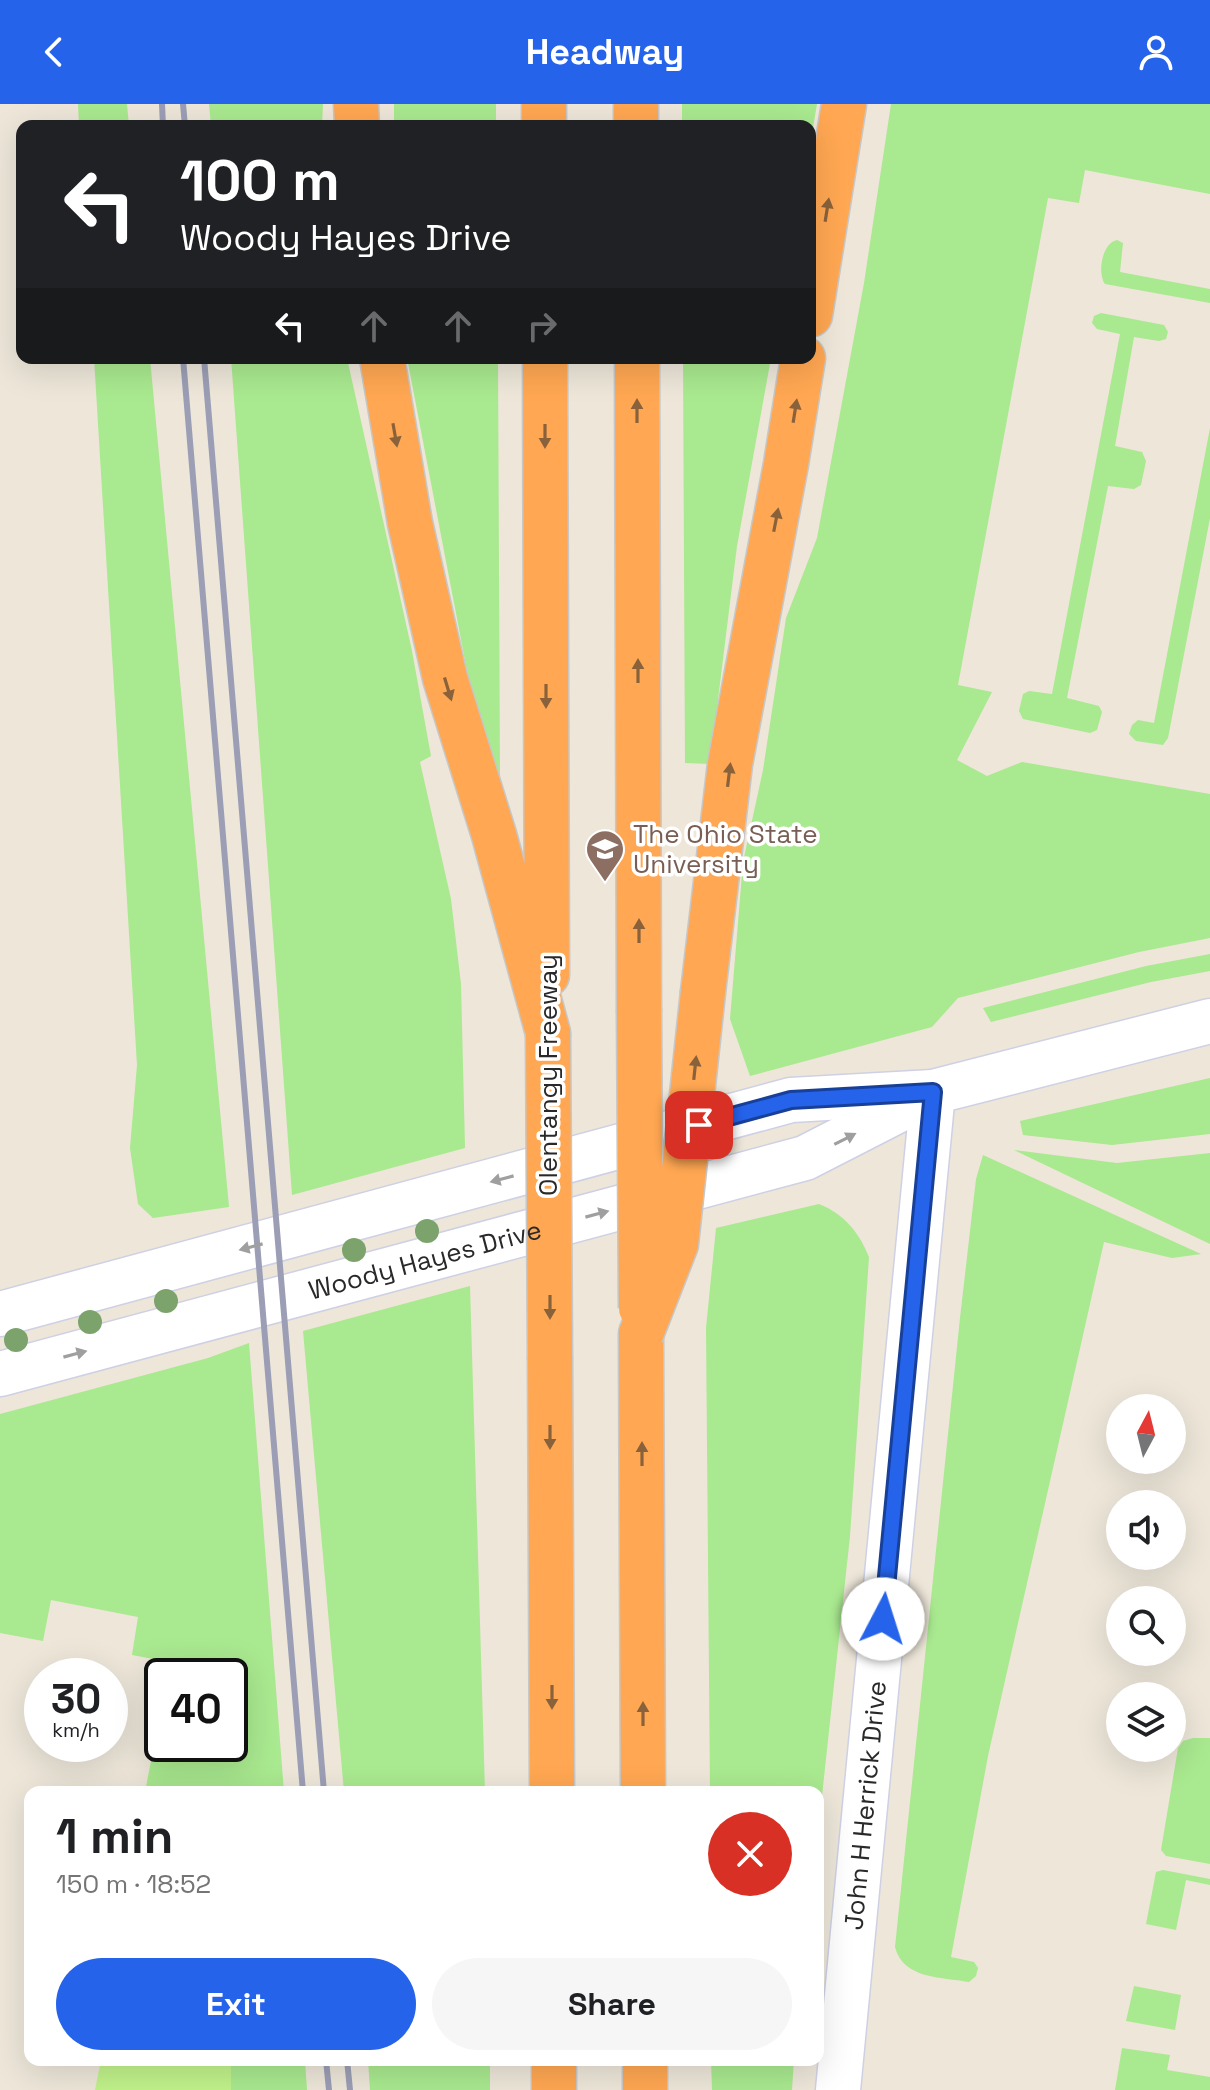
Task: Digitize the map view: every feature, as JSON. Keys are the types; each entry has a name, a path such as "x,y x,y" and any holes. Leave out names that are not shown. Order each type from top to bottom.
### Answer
{"highway":[{"path":"816,278 844,104"},
{"path":"383,364 410,523 445,678 494,835 548,1033"},
{"name":"Olentangy Freeway","path":"545,364 552,1786"},
{"path":"637,364 643,1786"},
{"path":"641,1334 676,1244 730,764 802,364"},
{"path":"554,2066 554,2090"},
{"path":"645,2066 645,2090"}],"street":[{"name":"Woody Hayes Drive","path":"0,1314 791,1100 933,1092 1210,1021"},
{"name":"Woody Hayes Drive","path":"0,1374 805,1158 933,1092"},
{"name":"John H Herrick Drive","path":"838,2090 933,1092"}],"green space":[{"path":"78,104 127,104 128,120 79,120"},
{"path":"209,104 323,104 322,120 210,120"},
{"path":"394,104 496,104 496,120 394,120"},
{"path":"682,104 817,104 814,120 682,120"},
{"path":"891,104 1210,104 1210,194 1085,170 1079,203 1048,198 958,685 992,692 957,760 987,776 1022,762 1210,794 1210,938 1139,952 958,998 932,1027 750,1076 730,1019 743,862 763,770 786,618 817,538 864,283"},
{"path":"1117,240 1123,243 1120,272 1210,289 1210,303 1105,284 1101,273 1102,259 1108,247"},
{"path":"1101,313 1164,325 1168,332 1166,339 1159,341 1134,337 1115,446 1142,452 1146,461 1141,485 1134,489 1108,486 1067,698 1099,706 1102,712 1097,730 1090,733 1023,719 1019,711 1023,694 1029,691 1052,694 1120,334 1097,329 1092,323 1094,316"},
{"path":"94,364 151,364 229,1207 153,1218 138,1204 130,1148 137,1065"},
{"path":"231,364 348,364 412,651 431,756 420,762 451,899 461,984 465,1148 292,1195"},
{"path":"408,364 498,364 500,786 473,702"},
{"path":"683,364 770,364 737,546 710,764 685,763"},
{"path":"1210,428 1210,518 1168,738 1163,745 1136,741 1129,734 1132,725 1138,720 1154,723"},
{"path":"1210,954 1210,971 1151,982 991,1022 983,1008 1146,966"},
{"path":"1210,1078 1210,1134 1112,1145 1023,1135 1020,1121"},
{"path":"1014,1150 1117,1163 1210,1153 1210,1244"},
{"path":"983,1155 1201,1254 1172,1258 1104,1242 988,1756 951,1957 974,1962 978,1968 976,1976 969,1982 915,1971 899,1957 895,1947 960,1318 976,1179"},
{"path":"819,1204 850,1225 869,1257 850,1536 823,1786 710,1786 706,1328 716,1228"},
{"path":"470,1286 485,1786 343,1786 303,1331"},
{"path":"249,1343 284,1786 146,1786 151,1762 248,1762 248,1658 148,1658 132,1655 138,1617 51,1600 43,1641 0,1633 0,1414 208,1358"},
{"path":"1210,1738 1210,1864 1166,1856 1161,1850 1176,1762 1186,1762 1186,1740"},
{"path":"1163,1870 1210,1879 1210,1885 1186,1880 1176,1930 1146,1924 1156,1872"},
{"path":"1134,1986 1181,1995 1175,2030 1126,2021"},
{"path":"1122,2048 1170,2055 1167,2070 1210,2077 1210,2090 1115,2090"},
{"path":"100,2066 231,2066 231,2090 95,2090"},
{"path":"231,2066 305,2066 307,2090 231,2090"},
{"path":"368,2066 490,2066 490,2090 370,2090"},
{"path":"711,2066 794,2066 792,2090 712,2090"}],"railway":[{"path":"162,104 163,120"},
{"path":"183,104 184,120"},
{"path":"184,364 302,1786"},
{"path":"205,364 323,1786"},
{"path":"327,2066 329,2090"},
{"path":"348,2066 350,2090"}],"place":[{"name":"The Ohio State University","path":"605,883"}],"route":[{"path":"699,1125 791,1100 933,1092 883,1619"}]}
